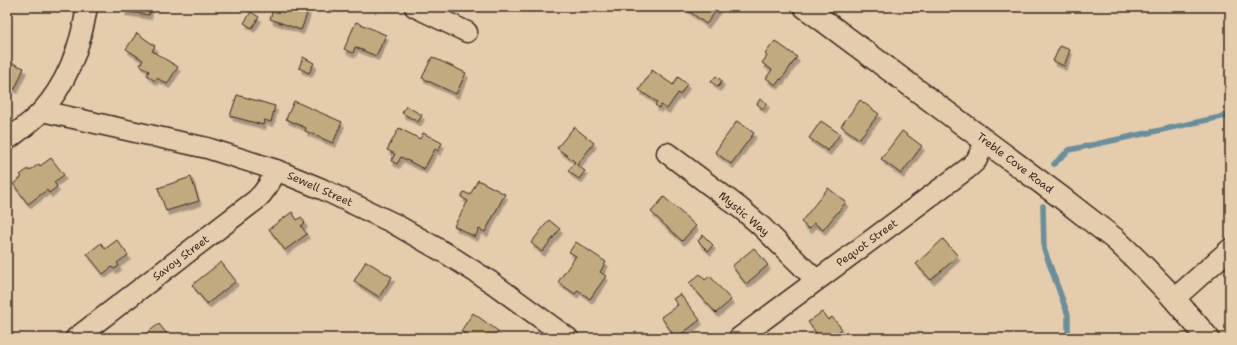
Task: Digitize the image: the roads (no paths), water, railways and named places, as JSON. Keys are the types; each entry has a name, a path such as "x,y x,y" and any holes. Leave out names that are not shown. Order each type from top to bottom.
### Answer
{"main road":[{"name":"Treble Cove Road","path":"805,7 986,141 1116,240 1174,299 1208,338"}],"street":[{"path":"7,140 29,124 42,112 53,98 62,83 77,49 87,7"},
{"path":"415,7 467,32"},
{"name":"Sewell Street","path":"42,112 207,148 276,170 355,204 393,223 447,254 492,282 568,338"},
{"name":"Pequot Street","path":"738,338 967,169 976,161 986,141"},
{"name":"Mystic Way","path":"667,153 740,208 761,226 816,280"},
{"name":"Savoy Street","path":"76,338 256,200 265,192 276,170"},
{"path":"1174,299 1230,249"}],"waterway":[{"path":"1054,164 1069,150 1230,115"},
{"path":"1043,206 1044,249 1068,315 1068,338"}]}
